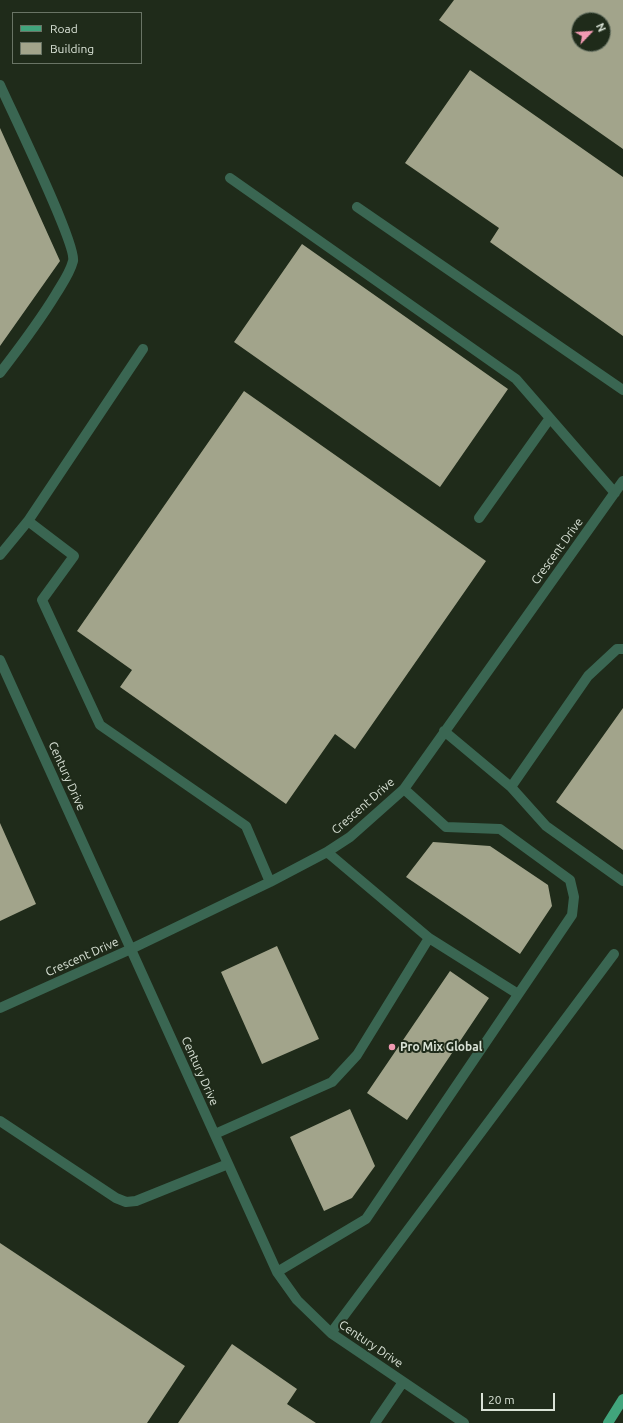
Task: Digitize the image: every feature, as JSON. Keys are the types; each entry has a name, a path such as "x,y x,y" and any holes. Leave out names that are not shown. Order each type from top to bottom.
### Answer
{"main road":[{"path":"608,1423 623,1399"}],"street":[{"path":"0,85 59,217 69,243 73,260 68,275 40,321 0,373"},
{"path":"230,178 516,379 615,493"},
{"path":"357,206 623,390"},
{"path":"0,555 28,521 143,349"},
{"path":"479,518 550,418"},
{"name":"Crescent Drive","path":"0,1008 131,949 270,882 327,852 350,837 404,789 623,481"},
{"path":"28,521 74,556 42,600 100,725 246,826 270,882"},
{"path":"511,787 588,676 617,649 623,649"},
{"name":"Century Drive","path":"0,660 277,1272 297,1300 331,1333 464,1423"},
{"path":"444,731 511,787 546,826 623,881"},
{"path":"277,1272 366,1219 572,915 574,897 570,880 500,829 446,827 404,789"},
{"path":"327,852 429,938 518,994"},
{"path":"215,1134 332,1082 357,1055 429,938"},
{"path":"331,1333 614,954"},
{"path":"0,1121 116,1198 126,1202 136,1201 228,1164"},
{"path":"375,1423 403,1382"}],"building":[{"path":"454,0 623,0 623,149 439,20"},
{"path":"470,70 623,177 623,336 490,242 499,228 405,163"},
{"path":"0,128 60,261 0,346"},
{"path":"302,244 508,389 440,487 234,342"},
{"path":"244,391 486,561 355,749 335,734 286,804 120,687 132,670 77,631"},
{"path":"623,708 623,850 556,802"},
{"path":"0,823 36,904 0,921"},
{"path":"433,842 490,846 548,885 552,906 520,954 406,877"},
{"path":"277,946 319,1039 262,1064 221,972"},
{"path":"450,971 489,998 407,1120 367,1093"},
{"path":"350,1109 375,1166 352,1198 324,1211 290,1137"},
{"path":"0,1243 185,1366 147,1423 0,1423"},
{"path":"232,1344 297,1389 287,1404 316,1423 178,1423"}],"place":[{"name":"Pro Mix Global","path":"392,1047"}]}
